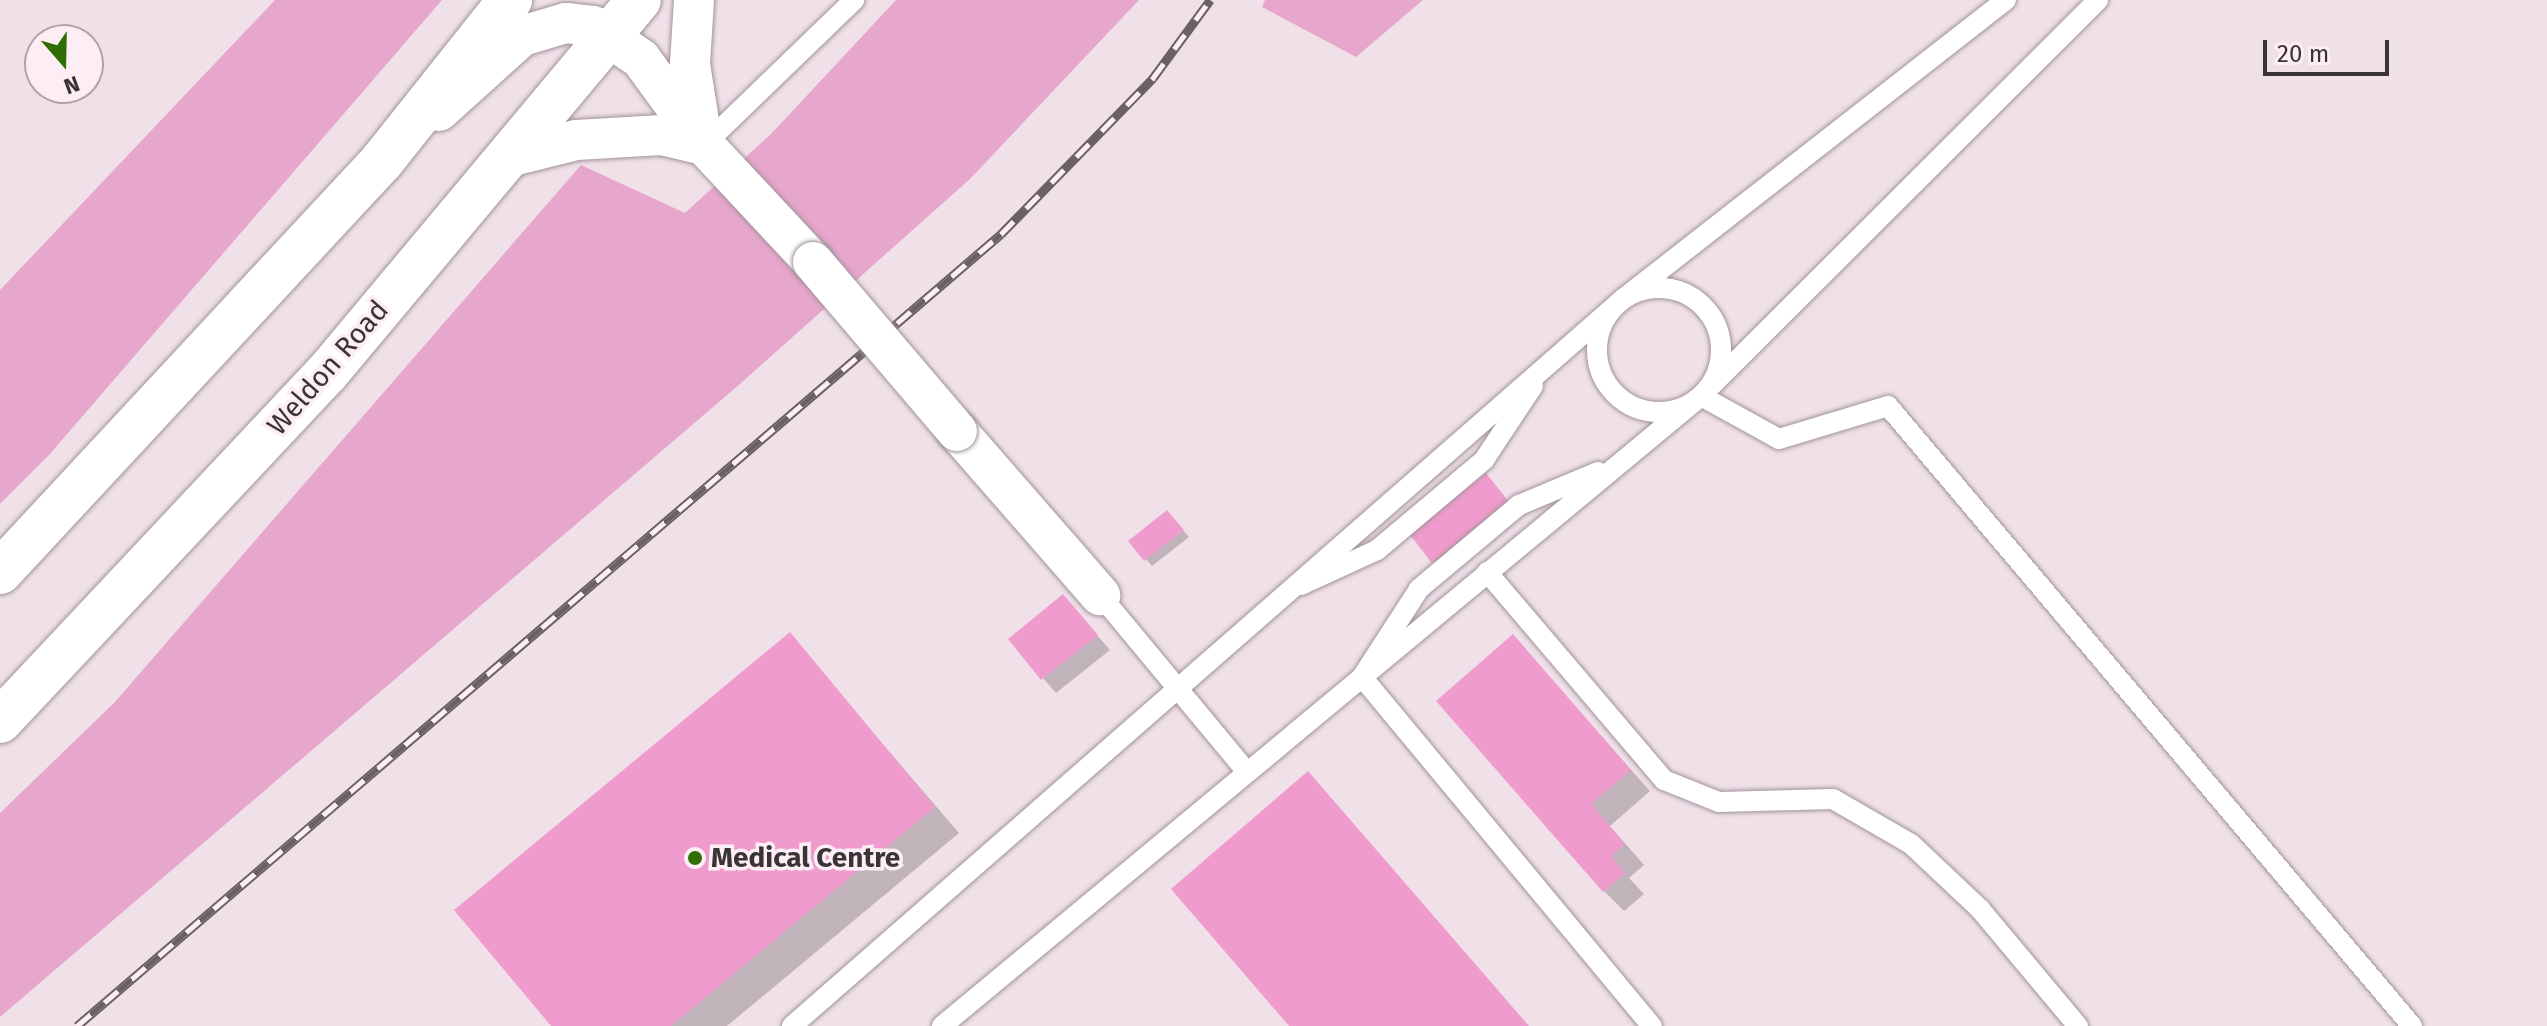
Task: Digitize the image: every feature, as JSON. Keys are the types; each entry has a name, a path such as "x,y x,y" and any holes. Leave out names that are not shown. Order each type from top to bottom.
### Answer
{"highway":[{"path":"0,572 382,161 510,0"},
{"name":"Weldon Road","path":"0,721 327,373 639,0"}],"street":[{"path":"694,0 690,64 704,145"},
{"path":"382,161 522,36 566,23 612,34 641,59 704,145 813,262 1100,595"},
{"path":"508,157 604,139 662,135 704,145"}],"lane":[{"path":"704,145 854,0"},
{"path":"792,1026 1279,595 1623,299 2006,0"},
{"path":"942,1026 1701,396 2098,0"},
{"path":"1663,287 1701,303 1720,339 1720,360 1701,396 1683,407 1654,411 1625,402 1610,388 1600,371 1598,341 1609,313 1623,299 1663,287"},
{"path":"1279,595 1377,550 1484,460 1546,366"},
{"path":"1701,396 1779,439 1888,406 2412,1026"},
{"path":"1362,677 1419,589 1508,514 1616,464"},
{"path":"1487,572 1664,780 1719,802 1833,799 1911,844 1980,909 2078,1026"},
{"path":"1100,595 1247,772"},
{"path":"1362,677 1652,1026"}],"shaded area":[{"path":"275,0 442,0 49,455 0,504 0,290"},
{"path":"896,0 1139,0 970,179 733,390 0,1017 0,813 114,703 581,165 685,213 772,133"},
{"path":"1265,0 1423,0 1356,57 1262,7"}],"building":[{"path":"1486,473 1509,502 1432,563 1410,535"},
{"path":"1167,510 1184,530 1144,561 1128,541"},
{"path":"1063,594 1098,635 1041,680 1008,639"},
{"name":"Medical Centre","path":"790,632 935,807 671,1026 551,1026 454,910"},
{"path":"1513,634 1631,770 1591,804 1625,844 1611,856 1625,873 1603,892 1436,701"},
{"path":"1308,771 1529,1026 1289,1026 1171,889"}],"railway":[{"path":"77,1026 1001,234 1153,78 1210,0"}],"place":[{"name":"Medical Centre","path":"695,858"}]}
